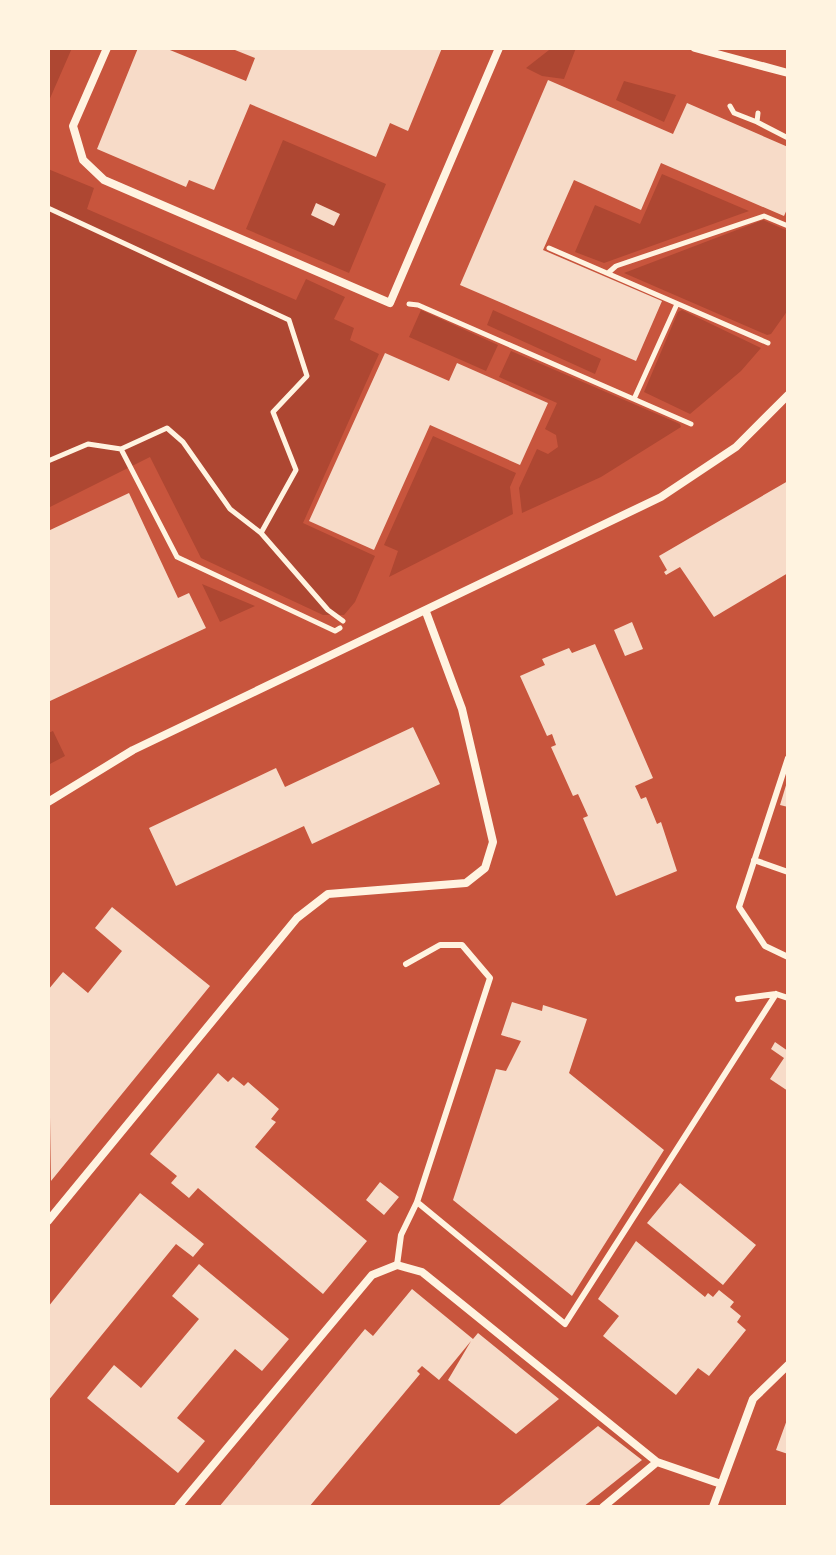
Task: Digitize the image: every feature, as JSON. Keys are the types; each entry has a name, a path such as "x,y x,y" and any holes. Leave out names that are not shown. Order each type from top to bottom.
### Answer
{"street":[{"path":"107,48 73,126 83,160 104,180 390,303 499,48"},
{"path":"695,48 788,73"},
{"path":"48,802 133,750 661,497 736,447 788,395"},
{"path":"48,1221 297,918 328,894 466,883 485,868 493,842 462,709 426,612"},
{"path":"178,1507 372,1275 397,1265 422,1272 657,1462 721,1484"},
{"path":"713,1507 753,1399 788,1365"},
{"path":"603,1507 657,1462"}],"lane":[{"path":"788,758 739,907 765,946 788,957"},
{"path":"754,860 788,872"},
{"path":"397,1265 401,1235 417,1202 490,978 462,945 440,945 406,964"},
{"path":"417,1202 565,1324 776,994"},
{"path":"738,999 776,994 788,998"}],"path":[{"path":"730,106 734,113 788,138"},
{"path":"757,122 758,113"},
{"path":"48,208 289,320 307,376 273,412 296,470 261,533"},
{"path":"608,273 616,266 764,216 788,226"},
{"path":"549,248 768,343"},
{"path":"390,303 418,305 691,424"},
{"path":"634,399 677,304"},
{"path":"48,461 88,444 121,449 167,428 183,442 230,509 261,533 328,610 346,623 335,631 177,557 121,449"}],"shaded area":[{"path":"48,48 72,48 48,103"},
{"path":"576,48 564,79 542,76 526,68 549,50"},
{"path":"624,81 676,95 664,122 616,100"},
{"path":"283,140 386,184 349,273 246,229"},
{"path":"48,169 94,188 87,209 296,300 306,279 345,297 334,319 354,328 350,340 379,354 303,523 375,556 355,602 344,615 323,615 201,558 150,457 48,508"},
{"path":"662,174 749,211 604,263 575,252 595,205 640,224"},
{"path":"763,220 788,231 788,310 771,334 767,335 624,273"},
{"path":"421,310 498,345 486,371 409,337"},
{"path":"493,310 601,359 595,374 487,325"},
{"path":"682,310 761,348 741,371 690,414 644,392 678,312"},
{"path":"511,351 681,427 601,477 522,513 519,488 537,449 548,454 558,447 556,435 545,429 557,403 499,377"},
{"path":"433,436 516,473 510,487 513,514 389,577 398,551 384,545"},
{"path":"202,584 255,606 220,622"},
{"path":"53,731 65,756 48,765 48,733"}],"building":[{"path":"138,48 165,48 246,81 255,58 230,48 442,48 408,131 390,123 376,157 250,104 214,190 189,180 186,187 97,149"},
{"path":"548,80 673,134 687,103 788,147 788,207 784,216 661,163 641,210 574,180 543,250 662,301 636,361 460,285"},
{"path":"316,203 340,214 334,226 311,215"},
{"path":"385,353 449,381 457,363 548,403 520,465 430,425 374,550 309,521"},
{"path":"788,481 788,573 714,617 680,567 666,575 664,572 667,570 659,556"},
{"path":"129,493 178,598 189,593 206,628 50,701 48,531"},
{"path":"632,622 643,649 625,656 614,630"},
{"path":"595,644 653,778 635,786 641,799 646,797 657,824 661,822 677,871 616,896 583,818 588,816 578,794 573,796 551,747 556,745 552,734 547,736 520,676 545,665 542,659 569,648 572,653"},
{"path":"413,727 440,784 312,844 304,826 176,886 149,828 276,768 285,787"},
{"path":"788,782 788,807 780,805"},
{"path":"112,907 210,986 51,1181 48,990 63,972 88,993 122,951 95,928"},
{"path":"512,1002 542,1011 543,1005 587,1019 569,1073 664,1150 572,1296 453,1200 496,1069 506,1071 521,1041 501,1035"},
{"path":"775,1042 788,1051 788,1091 770,1079 784,1058 771,1049"},
{"path":"218,1073 228,1082 233,1077 244,1086 248,1082 279,1109 271,1119 276,1122 255,1147 367,1241 323,1294 198,1188 189,1198 171,1183 177,1176 150,1154"},
{"path":"380,1182 399,1197 384,1215 366,1200"},
{"path":"680,1183 756,1245 723,1285 647,1223"},
{"path":"140,1193 204,1244 193,1257 176,1244 48,1401 48,1307"},
{"path":"636,1241 705,1297 708,1293 713,1297 719,1290 734,1302 730,1307 741,1316 737,1322 746,1330 709,1376 698,1368 676,1395 603,1336 619,1316 598,1299"},
{"path":"199,1264 289,1339 262,1371 235,1349 177,1418 205,1441 178,1473 87,1398 114,1365 141,1388 199,1319 172,1296"},
{"path":"412,1289 473,1339 478,1333 559,1399 516,1434 448,1380 471,1341 439,1380 422,1366 417,1371 420,1374 309,1507 219,1507 365,1329 373,1336"},
{"path":"788,1417 788,1454 776,1450"},
{"path":"598,1426 642,1460 583,1507 497,1507"}]}
